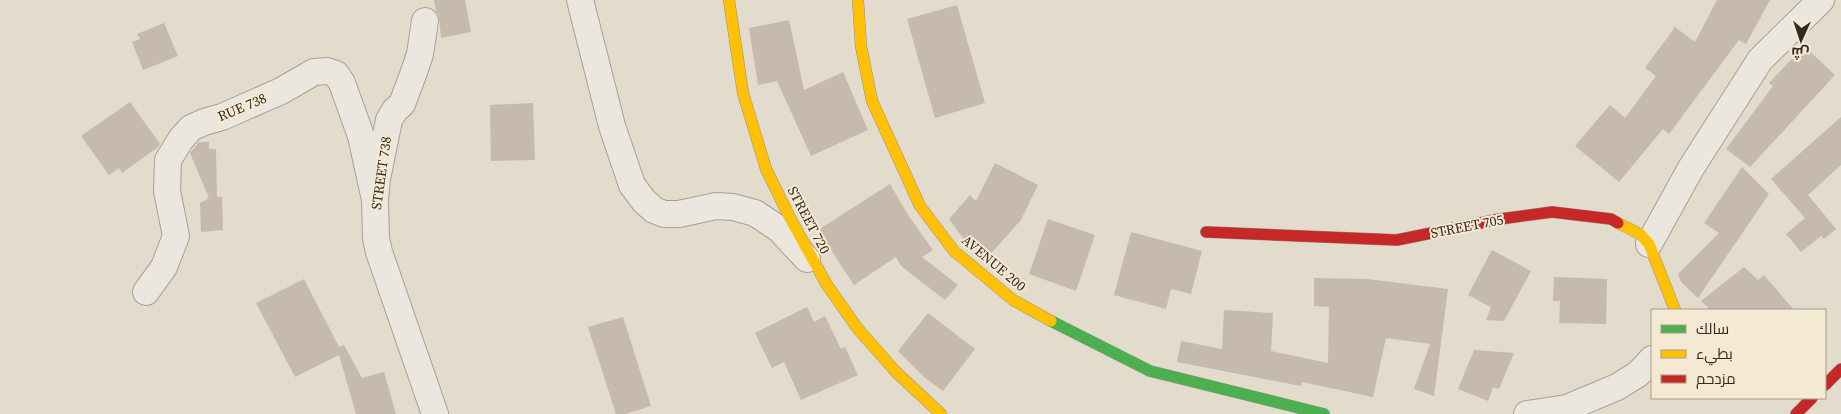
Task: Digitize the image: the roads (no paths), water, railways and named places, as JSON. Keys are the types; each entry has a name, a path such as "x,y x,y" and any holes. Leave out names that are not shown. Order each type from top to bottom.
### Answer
{"street":[{"path":"580,0 612,126 632,185 644,201 654,210 664,214 679,214 716,206 733,207 755,212 779,229 809,260 827,285"},
{"name":"STREET 720","path":"729,0 743,92 766,169 790,218 827,285 858,329 896,372 942,414"},
{"name":"AVENUE 200","path":"858,0 861,46 872,101 920,206 954,251 1013,300 1075,334 1150,371 1324,414"},
{"path":"1675,309 1649,244 1691,168 1760,60 1821,0"},
{"name":"STREET 738","path":"425,21 420,54 414,72 402,104 395,110 389,120 377,178 375,200 376,238 379,252 435,414"},
{"name":"RUE 738","path":"146,292 164,267 176,236 167,191 168,160 181,139 191,128 222,117 281,91 314,72 327,71 336,74 342,83 361,136 375,200"},
{"name":"STREET 705","path":"1206,232 1397,240 1500,219 1552,212 1611,219 1640,234 1649,244"},
{"path":"1527,414 1567,408 1617,388 1638,374 1651,359"},
{"path":"1826,384 1841,368"},
{"path":"1796,414 1811,399"}]}
